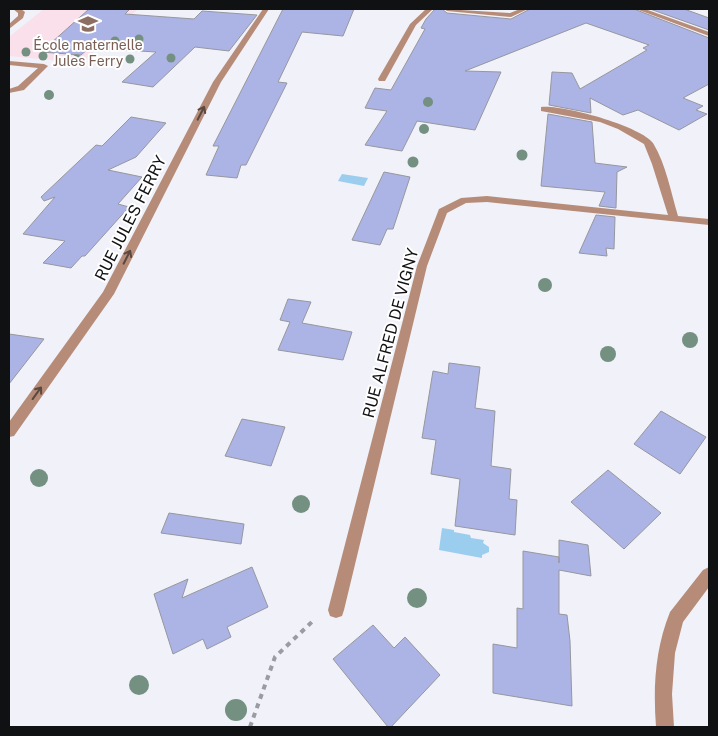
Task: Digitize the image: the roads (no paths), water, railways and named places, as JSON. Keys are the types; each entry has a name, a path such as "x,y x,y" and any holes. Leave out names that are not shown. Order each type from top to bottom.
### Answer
{"street":[{"path":"9,27 21,17 22,12 16,9"},
{"name":"RUE JULES FERRY","path":"9,432 108,294 217,82 266,9"},
{"path":"382,79 413,24 430,9"},
{"path":"447,9 511,15 525,9"},
{"path":"639,9 709,34"},
{"path":"9,63 44,66 20,88 9,91"},
{"path":"544,110 602,120 621,127 648,143 657,164 674,218"},
{"name":"RUE ALFRED DE VIGNY","path":"336,610 422,266 443,211 464,200 487,199 709,222"},
{"path":"665,727 663,694 666,653 676,618 709,575"}],"water":[{"path":"342,174 368,178 364,186 338,181"},
{"path":"442,528 470,535 471,538 484,540 483,543 489,547 489,552 482,555 482,558 439,550"}],"place":[{"name":"École maternelle Jules Ferry","path":"88,24"}]}
